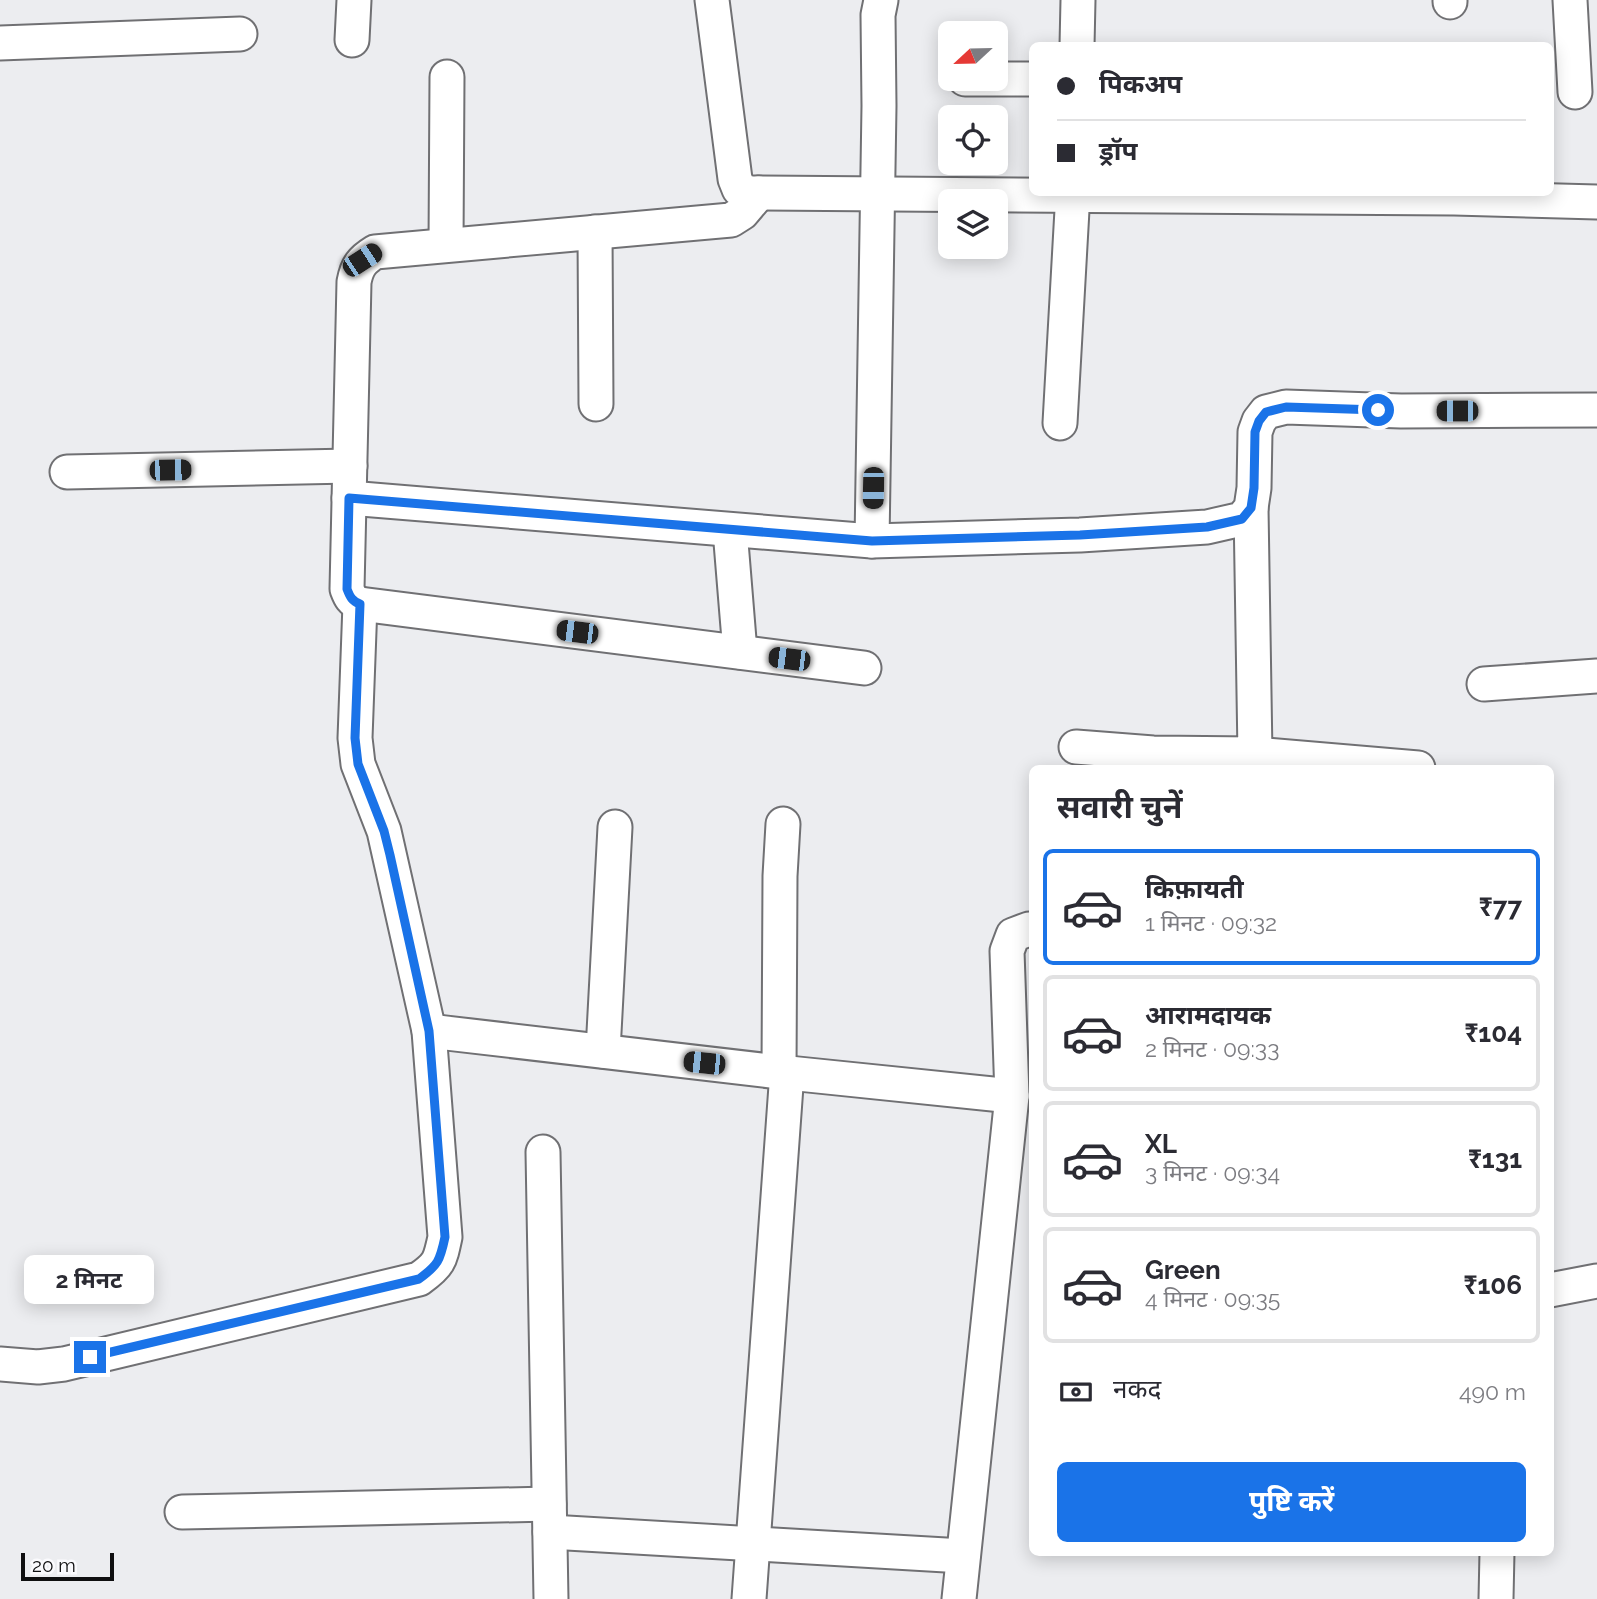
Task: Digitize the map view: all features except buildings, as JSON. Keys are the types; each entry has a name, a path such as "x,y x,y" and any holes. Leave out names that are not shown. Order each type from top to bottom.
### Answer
{"street":[{"path":"352,40 354,0"},
{"path":"712,0 735,179 739,189 750,193 1029,194"},
{"path":"872,541 878,15 881,0"},
{"path":"1077,42 1078,0"},
{"path":"1570,0 1574,92"},
{"path":"0,43 240,34"},
{"path":"446,246 447,76"},
{"path":"1008,79 1029,79"},
{"path":"759,193 743,213 731,220 374,252 362,260 356,270 354,282 347,589 354,602 360,604 864,668"},
{"path":"1060,423 1073,196"},
{"path":"1257,196 1597,202"},
{"path":"595,232 596,404"},
{"path":"1255,754 1251,508 1255,432 1266,412 1286,407 1401,411 1597,410"},
{"path":"67,472 350,482 730,530 872,541 1080,535 1207,527 1242,519 1251,508"},
{"path":"730,530 740,652"},
{"path":"0,1364 38,1367 64,1364 419,1279 434,1268 442,1255 445,1237 429,1031 387,843 358,764 355,738 360,604"},
{"path":"1484,684 1597,676"},
{"path":"1076,747 1153,753 1255,754 1383,765"},
{"path":"749,1599 783,1072 780,876 783,824"},
{"path":"603,1051 615,827"},
{"path":"959,1599 1018,1117 1007,951 1013,935 1029,929"},
{"path":"429,1031 783,1072 1018,1117"},
{"path":"543,1152 551,1599"},
{"path":"1554,1289 1597,1281"},
{"path":"182,1512 550,1518 753,1544 963,1556"},
{"path":"1496,1599 1497,1556"}],"route":[{"path":"90,1357 419,1279 434,1268 442,1255 445,1237 429,1031 384,831 358,764 355,738 360,604 354,602 347,589 349,498 872,541 1080,535 1207,527 1242,519 1251,508 1255,432 1266,412 1286,407 1378,410"}]}
